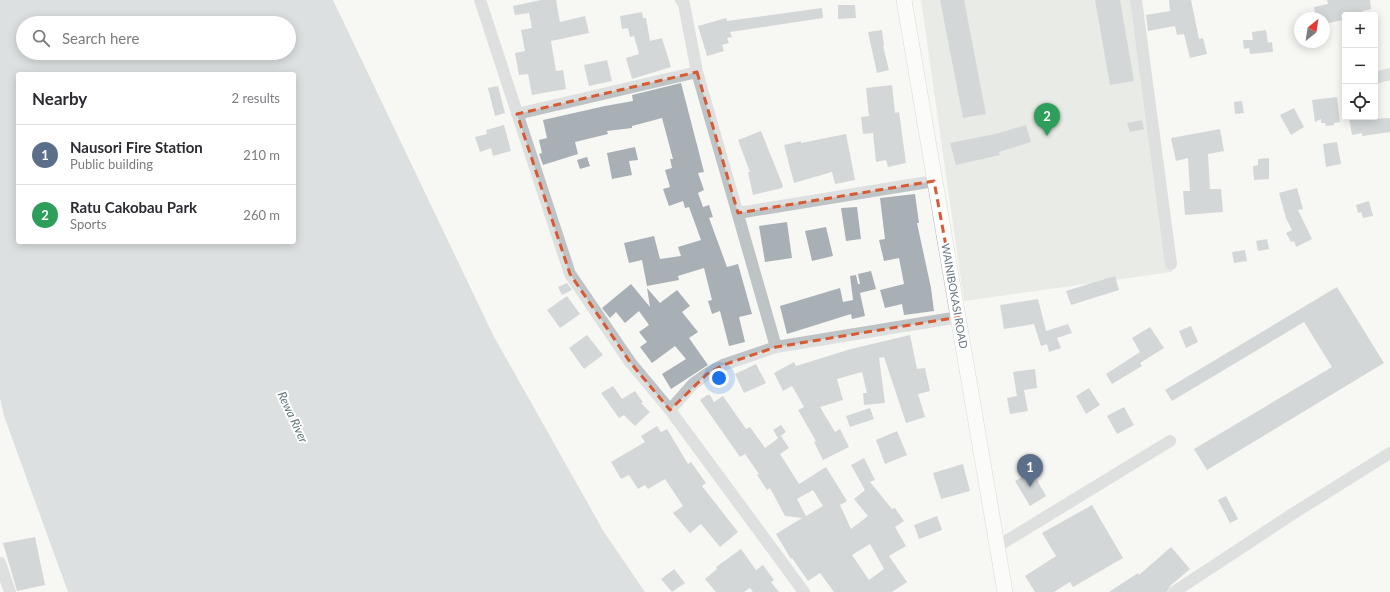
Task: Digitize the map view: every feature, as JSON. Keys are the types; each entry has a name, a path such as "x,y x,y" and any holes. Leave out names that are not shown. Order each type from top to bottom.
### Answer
{"main road":[{"name":"WAINIBOKASI ROAD","path":"904,0 934,181 960,317 1005,592"}],"street":[{"path":"480,0 570,274 630,362 670,410 804,592"},
{"path":"1136,0 1171,264"},
{"path":"686,1 697,72 776,347"},
{"path":"517,114 697,72"},
{"path":"1378,77 1390,74"},
{"path":"738,213 934,181"},
{"path":"670,410 693,384 712,371 723,365 776,347 960,317"},
{"path":"998,546 1170,441"},
{"path":"1174,592 1294,513 1390,453"},
{"path":"0,563 10,592"}],"highlighted area":[{"path":"697,72 738,213 934,181 959,317 776,347 723,365 707,374 670,410 630,362 570,274 517,114"}],"shaded area":[{"path":"921,0 1133,0 1172,272 964,301"}],"water":[{"name":"Rewa River","path":"0,0 333,0 493,335 604,532 645,592 68,592 4,416 0,398"}],"building":[{"path":"541,0 556,0 560,22 585,16 589,33 551,41 556,71 563,70 566,89 532,95 528,74 519,75 515,53 525,51 521,30 532,28 529,13 515,15 513,6"},
{"path":"940,0 964,0 986,114 963,118"},
{"path":"1095,0 1120,0 1134,81 1110,85"},
{"path":"1169,0 1191,0 1199,39 1203,38 1207,54 1190,58 1184,34 1177,35 1175,26 1148,31 1146,15 1170,11"},
{"path":"1327,0 1370,0 1371,9 1362,12 1342,12 1342,20 1330,23 1330,12 1315,12 1314,7 1328,4"},
{"path":"838,5 855,5 856,18 838,19"},
{"path":"822,8 823,18 730,32 732,37 727,38 729,43 722,45 724,51 707,56 698,26 726,18 727,21"},
{"path":"642,12 643,18 646,18 650,41 662,38 671,67 632,79 626,58 639,54 634,36 630,37 628,28 622,29 620,16"},
{"path":"882,30 883,46 889,70 877,73 868,32"},
{"path":"1266,30 1268,43 1272,42 1273,52 1250,54 1249,48 1244,49 1243,40 1253,40 1252,32"},
{"path":"607,60 612,81 589,86 584,65"},
{"path":"681,83 704,172 698,173 704,190 698,193 703,207 709,205 713,217 709,218 727,267 738,264 752,314 739,317 745,342 729,346 720,311 712,314 708,301 712,300 704,268 678,276 679,280 647,286 642,260 629,263 624,243 654,236 660,259 681,256 678,247 701,240 689,207 685,208 683,201 669,206 663,189 670,187 665,170 672,168 670,159 673,159 662,118 632,126 632,128 607,131 608,134 575,142 578,154 543,165 539,154 542,153 539,140 547,138 543,120 633,101 632,95"},
{"path":"892,85 895,113 899,112 906,163 888,167 886,160 876,162 873,133 863,134 861,117 869,116 866,88"},
{"path":"498,86 505,113 495,116 488,88"},
{"path":"1337,97 1340,122 1334,123 1334,125 1326,126 1325,123 1321,123 1321,119 1315,122 1312,100"},
{"path":"1242,101 1244,113 1235,114 1234,102"},
{"path":"1294,108 1304,127 1291,135 1280,115"},
{"path":"1390,118 1390,132 1362,136 1362,133 1352,135 1350,120 1378,120 1378,119"},
{"path":"1142,120 1144,129 1130,132 1127,123"},
{"path":"504,125 511,151 493,156 491,148 480,152 475,137 487,134 486,130"},
{"path":"1026,125 1031,142 999,152 1000,155 956,165 950,143 995,134"},
{"path":"1220,129 1224,151 1208,154 1210,189 1221,189 1223,212 1185,215 1183,191 1190,191 1188,158 1176,161 1171,138"},
{"path":"761,131 783,186 782,188 753,195 748,172 750,172 738,140"},
{"path":"846,134 855,180 835,184 832,172 794,183 784,145"},
{"path":"1337,142 1341,164 1326,167 1323,144"},
{"path":"635,147 638,160 629,161 632,175 612,179 607,153"},
{"path":"587,157 590,166 580,169 577,160"},
{"path":"1269,158 1269,179 1254,180 1253,166 1258,165 1258,159"},
{"path":"1297,188 1303,209 1298,210 1312,239 1296,247 1294,241 1291,242 1286,233 1292,230 1286,218 1279,193"},
{"path":"915,194 919,223 917,223 931,288 934,311 904,315 902,304 885,308 880,290 904,284 899,258 884,261 879,240 885,239 880,198"},
{"path":"1369,201 1373,216 1363,218 1361,212 1358,213 1356,205"},
{"path":"857,207 861,239 846,241 841,208"},
{"path":"787,222 792,258 765,262 759,226"},
{"path":"826,227 833,256 812,261 805,231"},
{"path":"1267,239 1269,249 1258,251 1256,241"},
{"path":"1245,250 1247,261 1234,263 1232,252"},
{"path":"871,271 876,289 860,293 865,316 852,319 851,314 787,334 780,306 840,288 843,302 853,300 850,276 856,275 858,284 860,284 858,274"},
{"path":"1115,276 1119,290 1071,305 1066,291"},
{"path":"567,283 572,290 562,295 558,287"},
{"path":"631,284 650,307 647,288 660,303 677,290 690,306 682,312 698,332 689,338 708,365 671,389 662,374 686,359 675,346 652,363 640,347 647,342 639,332 649,325 639,311 625,323 616,312 610,318 602,308"},
{"path":"1337,287 1384,363 1207,470 1194,449 1332,367 1304,322 1172,401 1165,390"},
{"path":"567,296 580,314 560,328 547,310"},
{"path":"1038,299 1046,331 1068,324 1072,333 1057,338 1061,348 1049,352 1047,344 1041,346 1034,324 1004,329 1000,305"},
{"path":"1191,326 1198,342 1186,348 1179,331"},
{"path":"1150,327 1164,348 1140,363 1142,366 1112,384 1106,374 1140,352 1132,338"},
{"path":"587,335 603,355 584,369 569,348"},
{"path":"910,335 917,369 925,368 930,391 918,394 925,417 906,423 884,357 879,358 885,403 864,405 863,393 867,393 862,372 837,379 843,400 820,407 835,432 840,429 849,447 823,460 814,442 816,441 798,410 804,407 792,386 783,391 774,373 794,362 796,366 851,349"},
{"path":"756,364 766,383 744,393 735,374"},
{"path":"1035,369 1037,388 1024,390 1028,411 1010,414 1007,398 1017,396 1013,372"},
{"path":"613,386 622,399 635,391 643,402 641,403 650,412 635,426 624,415 619,418 601,393"},
{"path":"1089,388 1100,405 1086,414 1076,396"},
{"path":"707,395 710,395 714,402 723,396 746,429 750,427 765,448 781,436 789,448 780,454 799,484 826,467 847,501 840,505 851,529 868,516 854,499 865,490 851,465 864,458 875,480 870,482 892,509 895,508 904,521 895,527 906,546 889,556 907,582 892,592 834,592 820,573 808,581 792,558 791,559 776,534 802,518 785,516 770,488 767,490 757,475 759,474 745,454 740,457 700,400","holes":["813,490 823,506 806,516 797,499","870,544 884,569 869,580 852,555"]},
{"path":"1124,407 1134,425 1117,434 1107,416"},
{"path":"870,408 874,419 850,427 846,416"},
{"path":"781,425 786,432 778,438 773,430"},
{"path":"657,426 661,432 667,429 688,464 691,462 706,483 702,486 738,532 720,547 701,524 690,533 673,513 683,506 665,479 648,489 645,485 638,489 629,475 621,479 611,462 645,442 641,436"},
{"path":"897,431 907,455 885,464 876,440"},
{"path":"963,464 970,491 941,499 933,473"},
{"path":"1032,471 1046,496 1030,506 1015,481"},
{"path":"1226,496 1238,519 1230,523 1218,500"},
{"path":"1092,505 1123,558 1073,587 1070,582 1054,592 1035,592 1025,576 1056,556 1042,533"},
{"path":"937,516 942,530 919,539 914,525"},
{"path":"35,537 45,585 17,591 3,543"},
{"path":"1171,547 1190,569 1170,586 1167,592 1109,592 1138,573 1139,575"},
{"path":"741,549 756,570 763,565 774,580 771,582 779,592 753,592 750,588 744,592 716,592 705,579 717,569 716,567"},
{"path":"674,569 685,583 672,592 661,579"}],"place":[{"name":"Ratu Cakobau Park","path":"1047,136"},
{"name":"Nausori Fire Station","path":"1030,487"}]}
